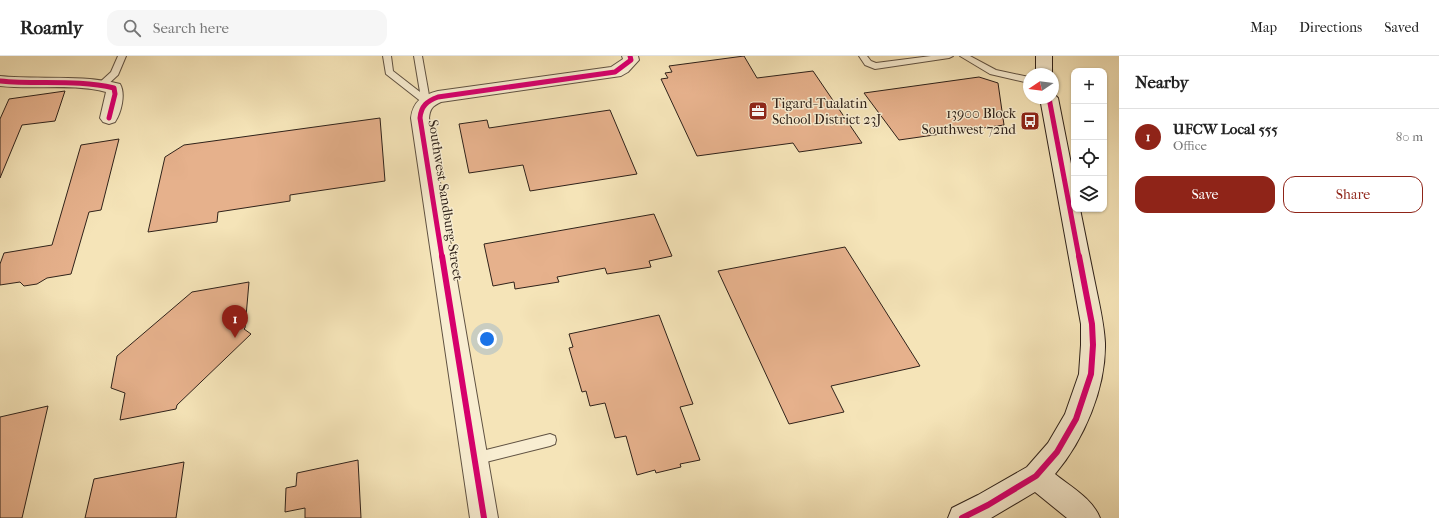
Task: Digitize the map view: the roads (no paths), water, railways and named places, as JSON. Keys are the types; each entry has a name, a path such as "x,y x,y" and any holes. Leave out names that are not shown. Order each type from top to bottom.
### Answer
{"street":[{"name":"Southwest Sandburg Street","path":"484,518 420,118 421,108 426,101 452,94 615,72 631,60 630,56"},
{"path":"1044,56 1044,68"},
{"path":"0,81 9,83 102,85 114,88 115,94 109,118"},
{"path":"962,518 988,505 1036,476 1057,452 1076,419 1091,374 1093,345 1092,324 1050,104"},
{"path":"1036,476 1075,507 1086,518"}],"lane":[{"path":"102,85 115,73 122,56"},
{"path":"387,56 389,72 426,101"},
{"path":"418,56 426,101"},
{"path":"863,56 868,63 876,66 949,56"},
{"path":"964,56 993,72 1023,79"},
{"path":"474,459 550,440"}],"place":[{"name":"Tigard-Tualatin School District 23J","path":"758,111"},
{"name":"13900 Block Southwest 72nd","path":"1030,121"},
{"name":"UFCW Local 555","path":"235,338"}]}
